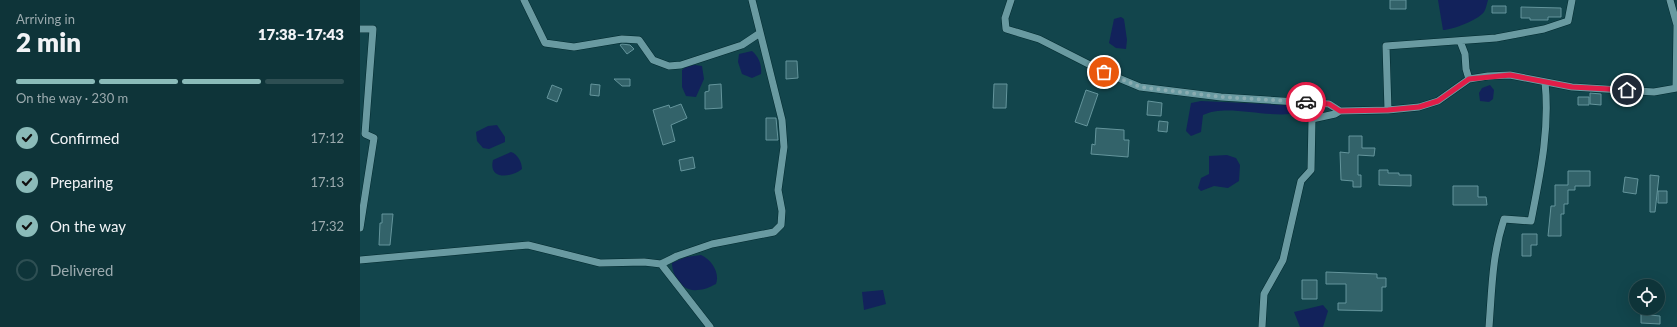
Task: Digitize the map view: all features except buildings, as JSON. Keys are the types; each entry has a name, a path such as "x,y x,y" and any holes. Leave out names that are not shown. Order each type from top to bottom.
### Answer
{"street":[{"path":"524,0 545,43 574,46 622,39 640,40 653,60 669,66 681,65 742,45 760,34"},
{"path":"361,259 528,245 600,263 644,262 661,264 677,256 712,244 774,232 781,225 782,211 778,190 784,147 782,120 752,0"},
{"path":"1011,0 1005,18 1006,29 1039,39 1104,72 1140,87 1221,97 1329,104 1340,111"},
{"path":"1388,110 1386,46 1496,38 1544,29 1568,21 1572,0"},
{"path":"1262,327 1264,294 1283,260 1301,181 1311,170 1312,119 1335,114 1340,111 1388,110 1419,107 1438,101 1469,79 1510,75 1572,87 1654,92 1677,88 1677,25 1670,0"},
{"path":"360,29 373,29 364,134 374,138 360,228"},
{"path":"1460,41 1466,54 1466,69 1469,79"},
{"path":"1488,327 1496,244 1504,219 1531,221 1544,154 1546,96 1544,82"},
{"path":"661,264 710,327"}],"water":[{"path":"1438,0 1488,0 1486,8 1481,15 1471,21 1447,30 1443,30"},
{"path":"1121,17 1124,19 1127,40 1126,49 1116,48 1109,43 1114,19"},
{"path":"752,51 760,64 761,74 752,78 742,74 738,62 739,54"},
{"path":"687,66 702,66 704,79 696,97 686,96 682,87 682,70"},
{"path":"1490,85 1494,90 1493,99 1489,102 1480,101 1479,93 1482,88"},
{"path":"1201,101 1288,105 1297,107 1297,113 1274,114 1224,110 1213,112 1203,115 1201,132 1191,136 1186,131 1191,103"},
{"path":"497,125 505,137 505,142 489,149 483,148 477,141 476,132 488,126"},
{"path":"511,152 519,159 522,169 507,175 497,174 492,166 493,160"},
{"path":"1227,155 1236,158 1240,165 1239,181 1228,188 1214,186 1201,191 1198,188 1201,178 1209,174 1209,156"},
{"path":"701,255 712,263 717,276 716,284 702,289 692,290 683,286 676,278 672,268 672,263 686,257"},
{"path":"883,290 886,304 864,310 862,292"},
{"path":"1323,305 1328,311 1323,327 1300,327 1294,312"}],"way so far":[{"path":"1104,72 1140,87 1221,97 1306,102"}],"route":[{"path":"1306,102 1329,104 1340,111 1388,110 1419,107 1438,101 1469,79 1510,75 1572,87 1627,90"}]}
